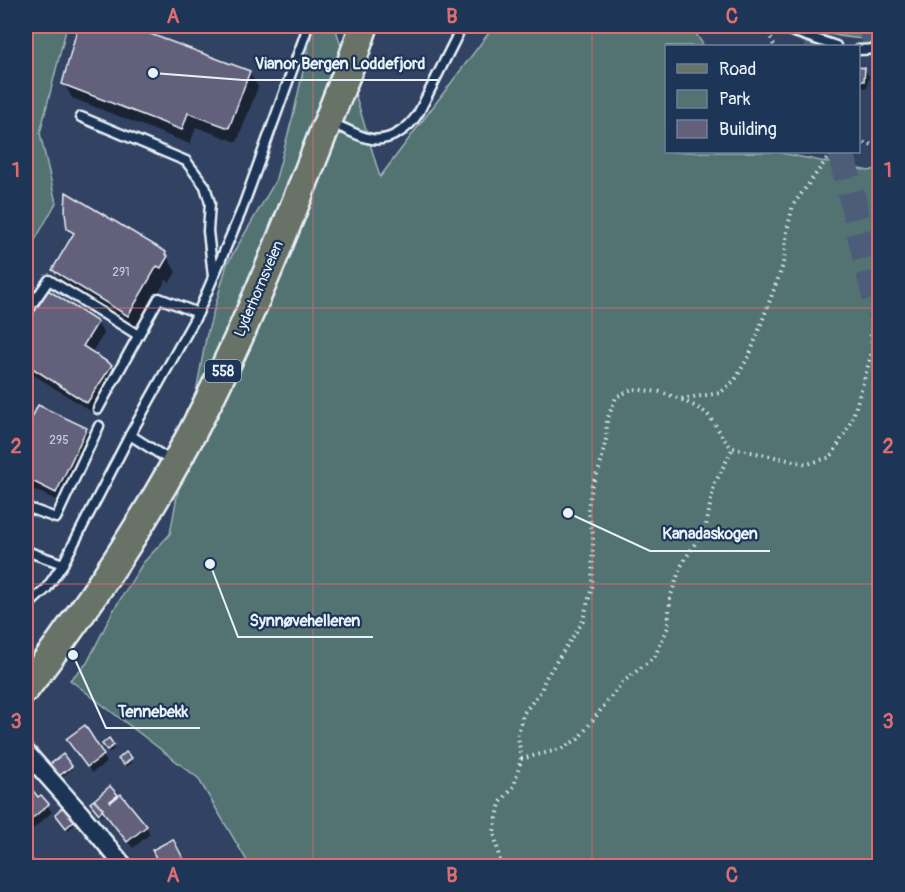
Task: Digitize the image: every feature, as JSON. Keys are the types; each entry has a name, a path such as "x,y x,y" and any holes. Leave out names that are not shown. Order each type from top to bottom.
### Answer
{"main road":[{"name":"Lyderhornsveien","path":"26,688 66,635 139,526 206,406 245,323 328,121 364,26"}],"street":[{"path":"26,752 124,867"}],"lane":[{"path":"328,121 366,138 385,138 401,132 415,119 462,26"},
{"path":"777,26 833,45"},
{"path":"26,607 46,589 63,564 130,435 198,313 241,212 306,32"},
{"path":"860,50 879,48"},
{"path":"81,117 186,161 206,186 210,203 208,231 213,276"},
{"path":"26,314 49,280 138,335"},
{"path":"98,409 159,298 198,313"},
{"path":"26,507 56,518 99,426"},
{"path":"130,435 176,463"},
{"path":"26,551 63,564"},
{"path":"26,863 31,867"}],"path":[{"path":"860,142 879,146"},
{"path":"681,399 720,393 735,380 750,354 783,265 793,205 831,153"},
{"path":"879,300 874,310 871,333 873,349 879,361"},
{"path":"501,867 494,832 500,803 514,786 521,759 518,734 523,714 541,691 544,679 582,623 592,587 594,535 588,509 592,485 600,467 606,439 607,420 616,397 632,389 681,399 705,412 716,424 725,442 733,448 807,464 831,457 852,420 873,349"},
{"path":"521,759 561,749 578,739 622,683 655,656 668,627 670,598 681,566 706,526 714,485 733,448"}],"green space":[{"path":"26,26 67,26 40,133 56,203 26,256"},
{"path":"313,26 335,26 380,177 494,26 691,26 703,45 665,45 665,153 782,153 869,171 879,168 879,866 250,866 198,778 70,680 87,663 113,611 143,563 170,534 206,338 227,264 275,182 294,112"},
{"path":"795,26 879,26 879,40 837,36"}],"building":[{"path":"78,26 129,26 250,71 229,128 188,113 182,130 62,84"},
{"path":"860,67 865,68 864,81 860,81"},
{"path":"66,192 166,252 168,256 161,268 157,266 128,316 52,270 74,233 67,229"},
{"path":"48,290 98,322 83,346 112,365 87,403 26,364 26,325"},
{"path":"38,405 87,428 56,493 26,478 26,431"},
{"path":"85,725 104,755 87,767 66,739"},
{"path":"109,738 114,745 107,750 102,744"},
{"path":"126,752 132,758 124,765 118,759"},
{"path":"63,754 72,766 59,776 49,765"},
{"path":"26,782 38,797 41,795 49,804 28,822 26,819"},
{"path":"110,786 118,795 110,801 121,794 147,826 127,842 94,800"},
{"path":"94,800 103,809 99,814 90,803"},
{"path":"64,806 75,820 66,828 55,814"},
{"path":"173,839 186,864 160,866 152,850"}],"tunnel":[{"path":"814,26 818,45"},
{"path":"871,26 880,54"},
{"path":"841,153 880,315"}],"place":[{"name":"Vianor Bergen Loddefjord","path":"153,73"},
{"name":"Kanadaskogen","path":"568,513"},
{"name":"Synnøvehelleren","path":"210,564"},
{"name":"Tennebekk","path":"73,655"}]}
